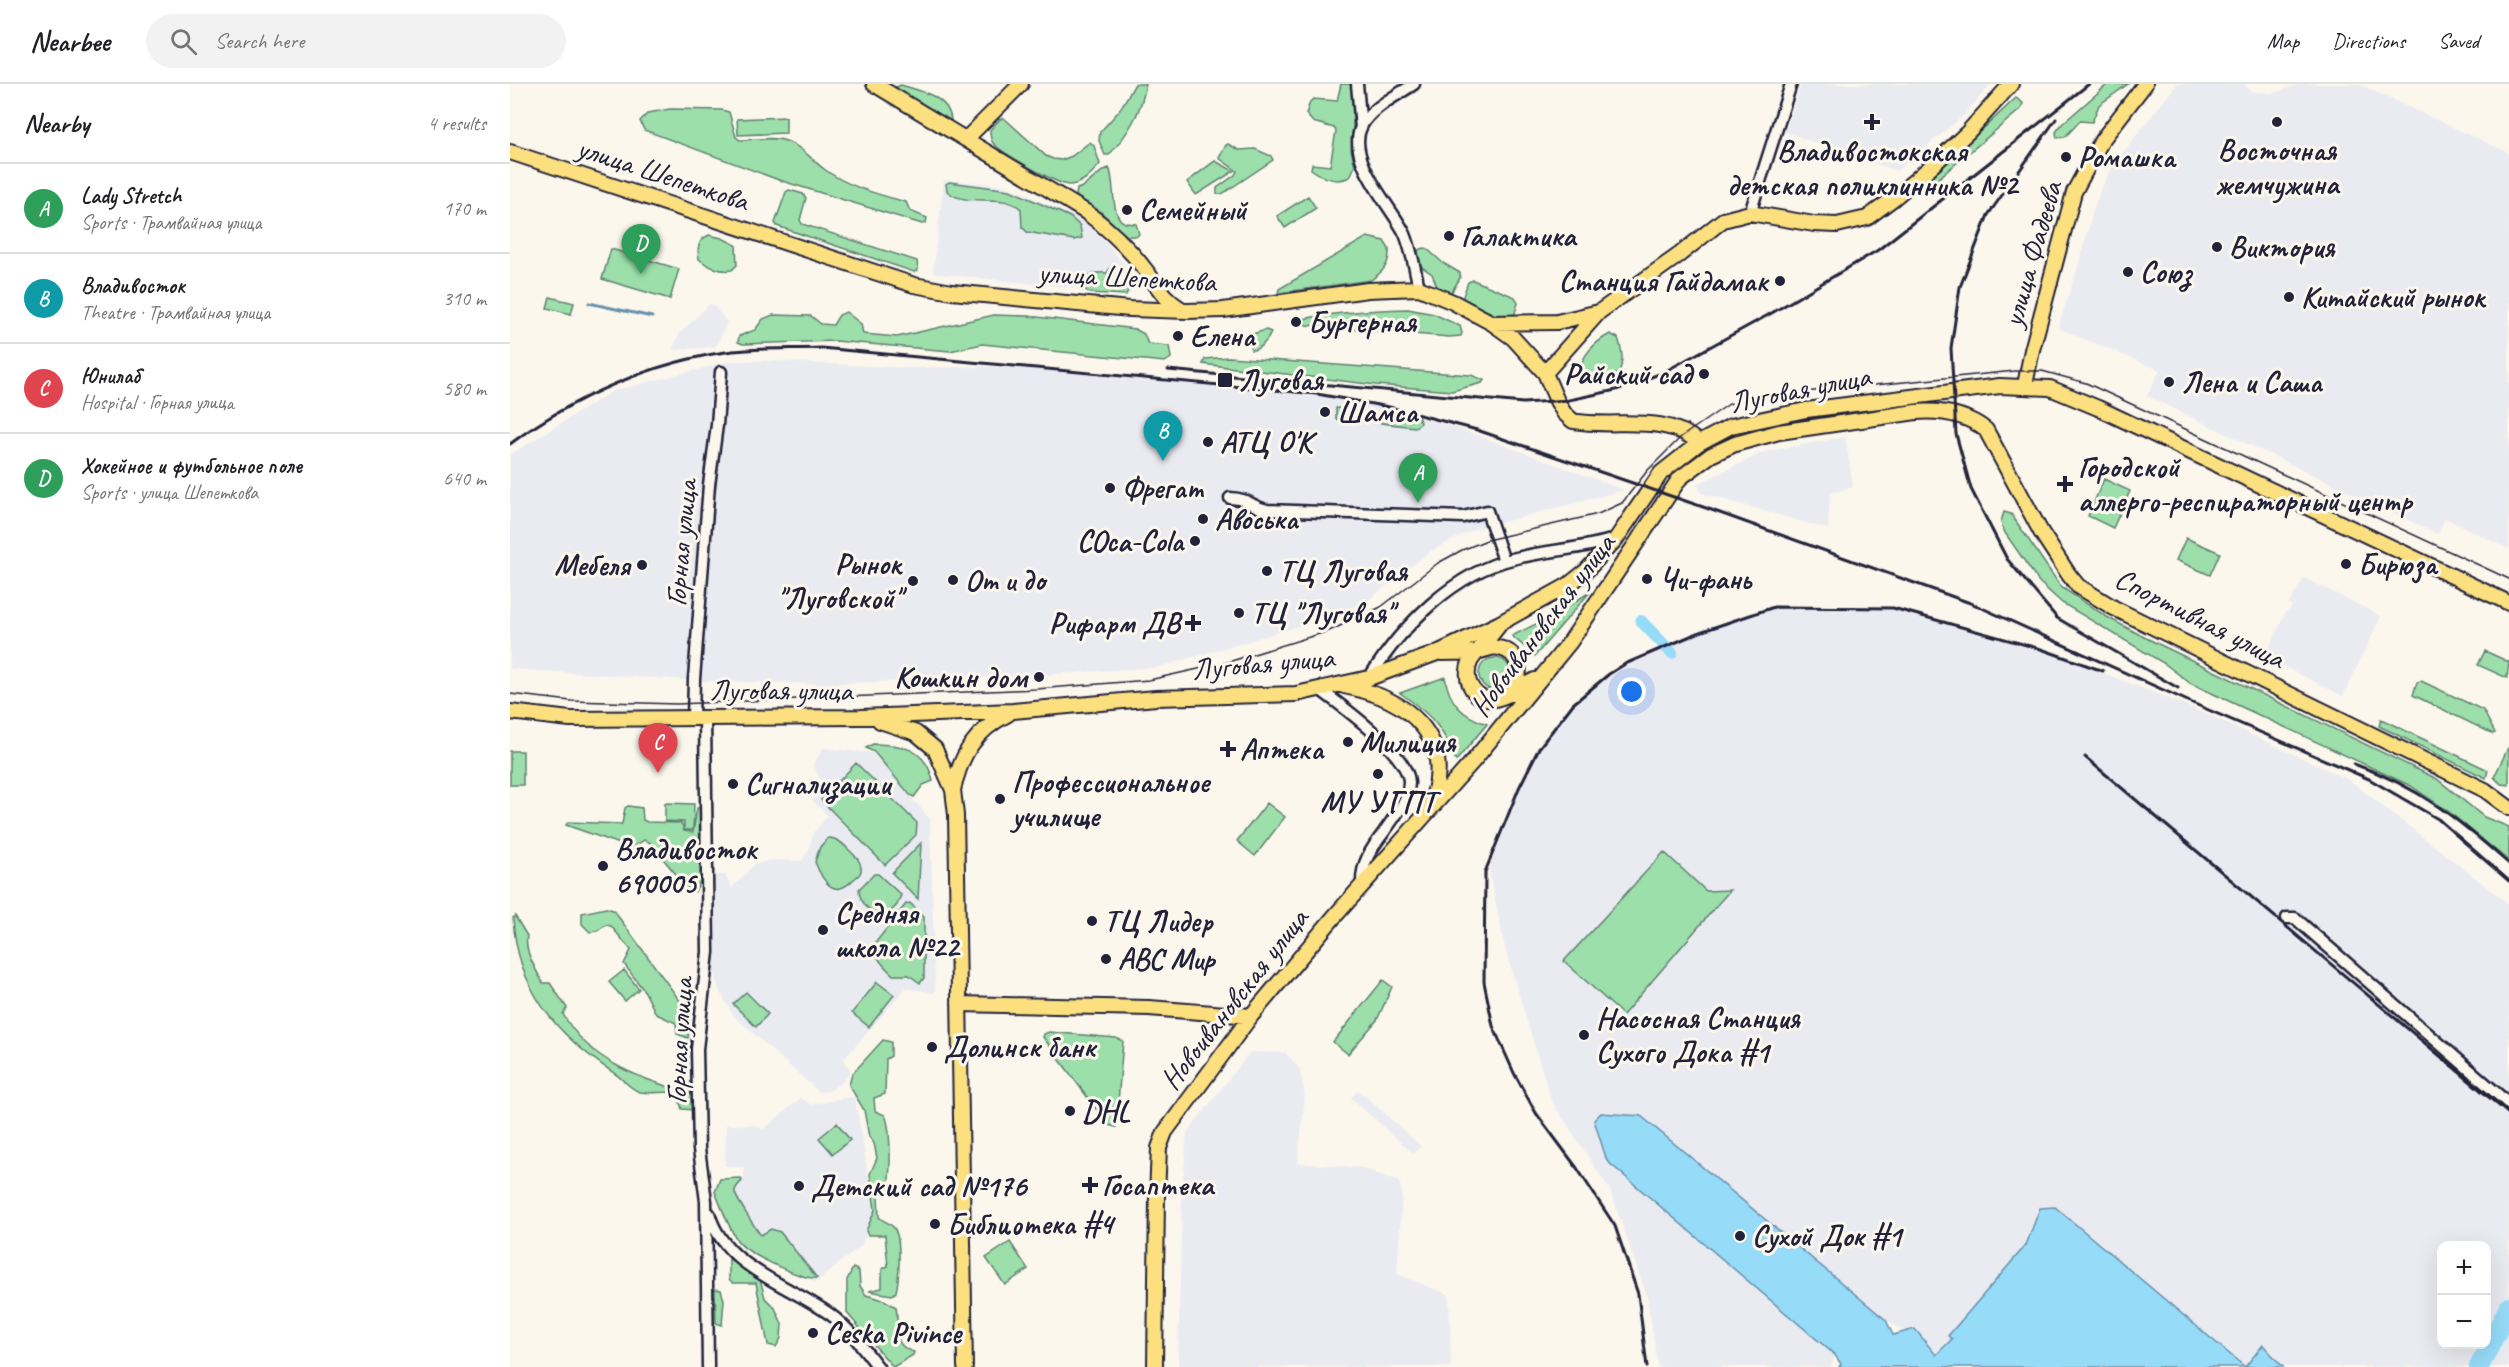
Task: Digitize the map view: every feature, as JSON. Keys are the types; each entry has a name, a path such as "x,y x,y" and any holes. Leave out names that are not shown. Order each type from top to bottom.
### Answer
{"main road":[{"path":"874,84 1086,212 1114,235 1148,274 1161,294 1183,310"},
{"path":"966,139 1021,84"},
{"path":"1545,373 1599,312 1679,255 1723,220 1750,213 1814,224 1837,225 1867,218 1894,198 1953,146 2011,84"},
{"name":"улица Фадеева","path":"2025,385 2074,192 2102,140 2145,84"},
{"name":"улица Шепеткова","path":"510,152 914,285 952,292 1140,309 1223,310 1368,290 1419,288 1453,302 1492,323 1513,338 1545,373 1557,401 1564,413 1573,421 1670,426 1688,432 1699,443"},
{"path":"1140,309 1149,303 1152,295 1148,274"},
{"path":"1492,323 1557,322 1599,312"},
{"path":"2025,385 2050,388 2098,408 2509,603"},
{"name":"Луговая улица","path":"510,712 570,719 861,717 1013,711 1156,698 1296,693 1319,689 1369,678 1437,653 1500,623 1568,586 1586,571 1616,539 1661,473 1699,443 1731,426 1773,416 1966,389 2025,385"},
{"name":"Новоивановская улица","path":"1155,1367 1159,1148 1165,1132 1251,1016 1362,885 1427,814 1578,631 1680,478 1711,455 1735,444 1779,432 1938,411"},
{"name":"Спортивная улица","path":"1938,411 1973,420 1986,430 2041,532 2069,575 2087,592 2114,608 2492,795 2509,797"},
{"path":"1500,623 1472,660 1468,671 1472,688 1480,696 1491,700 1503,698 1542,676"},
{"path":"1437,653 1480,652 1493,647 1512,654 1516,660 1519,680 1503,723"},
{"path":"1337,685 1362,689 1384,697 1409,713 1431,737 1436,749 1438,776 1427,814"},
{"path":"953,790 958,769 972,742 990,723 1013,711"},
{"path":"861,717 890,722 916,733 935,749 953,790 956,815 965,1367"},
{"path":"2492,795 2509,808"},
{"path":"959,1004 1149,1008 1251,1016"}],"street":[{"path":"1357,84 1361,128 1360,149 1369,178 1404,234 1419,288"},
{"path":"1361,128 1381,107 1414,84"},
{"path":"1750,213 1791,84"},
{"name":"Горная улица","path":"708,1367 706,1201 699,1149 697,1048 708,952 699,718 693,685 709,485 721,372"},
{"path":"1230,498 1248,500 1257,507 1267,510 1463,517 1487,511 1504,561"},
{"path":"1369,678 1384,654 1419,613 1481,571 1504,561 1595,545 1616,539"},
{"path":"1319,689 1358,719 1394,753 1407,767 1409,776 1406,799 1363,865 1362,885"},
{"path":"2287,918 2295,918 2509,1104"},
{"path":"706,1201 712,1224 723,1244 769,1278 834,1317 878,1367"}],"shaded area":[{"name":"Владивостокская детская поликлинника №2","path":"1801,84 1991,84 1962,117 1897,171 1785,132"},
{"name":"Китайский рынок","path":"2177,84 2243,84 2253,92 2273,93 2301,84 2358,84 2509,153 2509,549 2445,518 2438,534 2147,396 2160,370 2058,328 2102,187 2114,164"},
{"path":"944,180 1003,185 1081,219 1129,270 1131,294 933,273"},
{"path":"711,303 727,322 717,345 672,350 680,333"},
{"path":"731,361 906,368 1004,366 1317,396 1379,405 1463,430 1624,490 1472,530 1431,551 1368,600 1323,619 1159,667 1008,677 820,684 705,681 510,669 510,455 613,391"},
{"path":"1845,437 1853,487 1830,493 1828,529 1701,493 1698,484 1764,452"},
{"path":"2304,578 2381,616 2343,696 2265,657 2286,611 2289,612 2292,605 2289,604"},
{"path":"1774,607 1893,608 2041,649 2198,710 2349,780 2509,904 2509,1367 2283,1367 2263,1345 2246,1367 2055,1207 2040,1209 2026,1245 1948,1335 1952,1339 1936,1355 1874,1311 1835,1355 1831,1367 1658,1367 1647,1296 1610,1190 1551,1100 1505,948 1489,870 1519,788 1539,748 1573,704 1609,674 1625,664 1700,632"},
{"name":"Средняя школа №22","path":"823,748 873,753 930,819 935,993 906,988 843,1060 851,1071 841,1083 829,1091 819,1092 734,1016 720,992 713,971 713,875 725,875 732,888 755,864 774,860 802,861 809,849 813,833 828,816 812,800 823,785 813,765"},
{"path":"1250,1052 1286,1053 1300,1070 1305,1096 1298,1163 1363,1168 1399,1182 1402,1193 1397,1274 1449,1295 1451,1367 1178,1367 1182,1196 1187,1133"},
{"path":"1358,1090 1421,1146 1414,1154 1351,1098"},
{"name":"Детский сад №176","path":"855,1096 874,1212 862,1245 816,1282 784,1270 753,1254 737,1242 715,1193 744,1178 744,1167 725,1166 726,1125 755,1125 763,1130 801,1098 811,1105"}],"green space":[{"path":"1135,84 1146,84 1137,114 1122,139 1109,155 1105,155 1099,141 1100,132 1119,111"},
{"path":"1341,84 1352,84 1351,150 1355,166 1350,177 1335,180 1311,169 1312,164 1330,166 1336,131 1334,128 1313,122 1306,114 1313,99 1337,101"},
{"path":"2108,84 2128,84 2099,105 2092,122 2080,121 2065,137 2057,138 2056,132 2062,124"},
{"path":"901,85 925,92 939,100 945,105 951,120 897,90 896,87"},
{"path":"2016,98 2023,103 2021,109 1928,187 1923,187 1924,184"},
{"path":"670,109 729,112 736,137 740,140 775,139 791,143 843,181 906,202 910,211 927,218 926,223 922,224 779,180 644,130 640,121 648,113"},
{"path":"786,117 786,133 738,135 737,119"},
{"path":"1004,118 1046,156 1062,160 1072,156 1090,142 1094,146 1100,164 1087,178 1070,185 1043,175 993,143 990,130 1000,119"},
{"path":"1228,144 1239,150 1255,149 1271,156 1273,160 1222,194 1217,194 1217,188 1237,171 1219,158"},
{"path":"1215,161 1234,171 1196,195 1187,182"},
{"path":"1109,168 1117,214 1126,223 1136,224 1139,234 1137,236 1126,236 1100,211 1076,195 1077,189"},
{"path":"949,182 1010,190 1070,217 1080,226 1082,238 1074,240 1027,232 1022,227 1021,209 1004,201 964,199 955,196 947,191 946,184"},
{"path":"789,190 803,194 806,198 800,220 802,224 917,261 918,270 914,272 777,226 775,223 786,192"},
{"path":"1308,196 1316,208 1285,228 1277,216"},
{"path":"709,235 736,245 737,265 732,270 715,268 699,259 699,245"},
{"path":"1367,237 1384,241 1389,249 1385,267 1371,280 1278,293 1279,289"},
{"path":"1426,248 1443,263 1460,273 1460,278 1451,293 1438,289 1432,274 1419,265 1416,254 1420,249"},
{"path":"611,249 679,269 670,299 602,279"},
{"path":"1112,265 1122,271 1129,288 1126,295 1090,293 1083,288 1082,284 1089,275 1107,273"},
{"path":"1473,280 1515,297 1518,303 1514,316 1500,317 1462,299 1468,282"},
{"path":"550,297 574,303 571,314 547,308"},
{"path":"1408,309 1434,314 1460,326 1461,336 1449,337 1306,325 1302,322 1303,319 1342,313"},
{"path":"846,312 861,324 863,334 897,337 994,315 1029,316 1135,329 1144,334 1148,344 1169,346 1171,358 1165,362 982,344 950,351 835,341 743,344 738,342 739,336 755,330 763,319 773,315 811,316 821,324 833,325 839,315"},
{"path":"1266,330 1271,332 1266,341 1257,349 1251,350 1252,334"},
{"path":"1610,334 1618,338 1621,347 1621,369 1619,373 1594,382 1587,381 1581,368 1586,354"},
{"path":"1229,357 1471,375 1484,380 1482,383 1452,391 1376,385 1203,364 1205,359"},
{"path":"1336,408 1366,412 1366,419 1359,422 1336,419"},
{"path":"1382,408 1418,417 1421,423 1415,427 1381,423 1379,418"},
{"path":"2104,479 2130,491 2113,528 2088,516"},
{"path":"2004,512 2011,514 2061,587 2107,617 2144,637 2437,779 2484,817 2509,827 2509,861 2448,811 2411,786 2190,683 2165,664 2062,603 2039,582 2005,533 2001,522"},
{"path":"2186,538 2220,553 2210,575 2176,560"},
{"path":"1590,592 1535,656 1512,636 1554,615"},
{"path":"2485,651 2509,662 2507,678 2478,665"},
{"path":"1495,658 1507,662 1511,674 1507,686 1495,690 1483,686 1479,674 1483,662"},
{"path":"1445,677 1453,701 1458,707 1470,717 1487,724 1456,761 1446,739 1434,722 1400,693"},
{"path":"2421,681 2483,710 2495,733 2413,695 2417,682"},
{"path":"2381,719 2488,770 2486,778 2379,726"},
{"path":"873,744 893,745 911,750 925,761 933,781 923,785 914,797 910,795 874,752 866,748"},
{"path":"2508,748 2509,785 2501,784 2494,777"},
{"path":"510,751 523,751 523,785 510,785"},
{"path":"856,763 917,823 916,835 885,865 821,800"},
{"path":"665,803 694,804 693,830 684,830 684,822 665,821"},
{"path":"1267,803 1285,817 1255,856 1237,841"},
{"path":"628,806 642,808 643,820 647,822 679,823 682,824 684,831 693,832 697,808 701,807 702,877 695,892 690,891 649,842 644,840 631,848 566,825 568,822 622,824 625,808"},
{"path":"828,838 841,843 861,865 859,874 841,888 830,886 826,882 815,862 820,847"},
{"path":"921,843 918,899 892,873"},
{"path":"1664,852 1706,891 1730,890 1623,1015 1564,961"},
{"path":"874,874 878,874 901,895 897,905 885,917 871,911 861,899 859,889"},
{"path":"910,903 924,917 924,978 920,983 909,975 893,975 880,961 876,952 876,942 906,904"},
{"path":"606,908 613,910 686,1009 690,1021 688,1038 677,1034 676,1023 656,1014 645,992 624,964 631,950 611,926 606,925 597,931 590,932 582,924 582,913"},
{"path":"515,916 527,936 527,948 534,966 543,983 550,983 567,1008 563,1014 574,1031 602,1057 619,1067 692,1094 695,1096 694,1110 682,1109 677,1093 645,1093 633,1089 574,1043 558,1026 543,1008 522,967 516,943 513,918"},
{"path":"624,970 639,989 625,1001 609,982"},
{"path":"1383,980 1392,987 1377,1020 1348,1054 1333,1042"},
{"path":"877,982 894,995 869,1027 852,1013"},
{"path":"746,992 768,1014 756,1027 733,1004"},
{"path":"1049,1032 1116,1038 1123,1041 1116,1127 1108,1125 1043,1037"},
{"path":"883,1040 891,1042 891,1056 886,1059 885,1094 874,1098 875,1111 885,1115 890,1141 888,1184 886,1190 878,1195 879,1217 891,1224 897,1233 898,1278 896,1292 892,1295 869,1291 882,1288 882,1269 888,1266 885,1235 868,1235 866,1231 875,1210 870,1174 877,1158 874,1143 869,1137 864,1110 849,1085 852,1074"},
{"path":"837,1123 850,1140 833,1154 819,1138"},
{"path":"741,1178 742,1181 735,1193 761,1235 771,1229 780,1232 817,1278 799,1275 774,1265 751,1252 737,1240 715,1192 720,1179"},
{"path":"1010,1242 1028,1269 1005,1285 986,1258"},
{"path":"729,1259 735,1260 760,1279 765,1298 775,1308 782,1324 781,1338 776,1347 768,1345 756,1283 733,1283 729,1279"},
{"path":"853,1268 859,1271 860,1286 866,1295 884,1300 896,1307 899,1340 906,1349 914,1352 913,1355 893,1367 847,1313 847,1280"},
{"path":"715,1289 721,1290 724,1300 722,1325 716,1323"}],"water":[{"path":"1601,1113 1641,1116 1886,1320 1893,1335 1915,1329 1936,1355 1952,1339 1948,1336 2026,1245 2040,1208 2055,1207 2245,1367 1839,1367 1841,1364 1835,1355 1607,1161 1594,1120"},
{"path":"2263,1345 2283,1367 2245,1367"}],"waterway":[{"path":"589,303 652,317"},
{"path":"1641,621 1672,653"},
{"path":"2479,1367 2509,1307"}],"tram line":[{"path":"510,694 571,701 677,704 1036,689 1149,680 1225,663 1329,631 1381,607 1438,563 1462,550 1487,540 1598,514 1622,503 1648,470 1681,437 1729,404 1774,395 2015,371 2042,371 2086,383 2509,579"}],"railway":[{"path":"1168,370 1523,403 1569,400 1616,390 1662,373 1770,314 1878,250 2089,84"},
{"path":"2056,119 1988,215 1960,287 1951,348 1956,434 1971,489 2007,559 2057,618 2178,688"},
{"path":"510,444 560,411 644,372 703,356 755,349 821,348 1317,394 1389,407 1477,430 1706,508 1973,604 2190,702 2369,779 2438,819 2509,881"},
{"path":"1647,1367 1638,1294 1615,1226 1577,1168 1536,1113 1514,1073 1493,1026 1484,982 1485,872 1519,788 1539,748 1573,704 1609,674 1625,664 1700,632 1774,607 1893,608 2041,649 2103,671"},
{"path":"2085,757 2509,1114"},
{"path":"2354,764 2378,773 2419,794 2455,819 2509,864"}],"place":[{"name":"Владивостокская детская поликлинника №2","path":"1872,122"},
{"name":"Восточная жемчужина","path":"2277,122"},
{"name":"Ромашка","path":"2066,157"},
{"name":"Семейный","path":"1127,210"},
{"name":"Галактика","path":"1449,236"},
{"name":"Виктория","path":"2217,247"},
{"name":"Союз","path":"2128,272"},
{"name":"Хокейное и футбольное поле","path":"641,274"},
{"name":"Станция Гайдамак","path":"1780,281"},
{"name":"Китайский рынок","path":"2289,297"},
{"name":"Бургерная","path":"1296,322"},
{"name":"Елена","path":"1178,336"},
{"name":"Райский сад","path":"1704,374"},
{"name":"Луговая","path":"1225,380"},
{"name":"Лена и Саша","path":"2169,382"},
{"name":"Шамса","path":"1325,412"},
{"name":"АТЦ О'К","path":"1208,442"},
{"name":"Владивосток","path":"1163,461"},
{"name":"Городской аллерго-респираторный центр","path":"2065,484"},
{"name":"Фрегат","path":"1110,488"},
{"name":"Lady Stretch","path":"1418,503"},
{"name":"Авоська","path":"1203,519"},
{"name":"COca-Cola","path":"1195,541"},
{"name":"Бирюза","path":"2346,564"},
{"name":"Мебеля","path":"642,565"},
{"name":"ТЦ Луговая","path":"1267,571"},
{"name":"Чи-фань","path":"1647,579"},
{"name":"От и до","path":"953,580"},
{"name":"Рынок \"Луговской\"","path":"913,581"},
{"name":"ТЦ \"Луговая\"","path":"1239,613"},
{"name":"Рифарм ДВ","path":"1193,623"},
{"name":"Кошкин дом","path":"1039,677"},
{"name":"Милиция","path":"1348,742"},
{"name":"Аптека","path":"1228,749"},
{"name":"Юнилаб","path":"658,773"},
{"name":"МУ УГПТ","path":"1378,774"},
{"name":"Сигнализации","path":"733,784"},
{"name":"Профессиональное училище","path":"1000,799"},
{"name":"Владивосток 690005","path":"603,866"},
{"name":"ТЦ Лидер","path":"1092,921"},
{"name":"Средняя школа №22","path":"823,930"},
{"name":"ABC Мир","path":"1106,959"},
{"name":"Насосная Станция Сухого Дока #1","path":"1584,1035"},
{"name":"Долинск банк","path":"932,1047"},
{"name":"DHL","path":"1070,1111"},
{"name":"Госаптека","path":"1090,1185"},
{"name":"Детский сад №176","path":"799,1186"},
{"name":"Библиотека #4","path":"935,1224"},
{"name":"Сухой Док #1","path":"1740,1236"},
{"name":"Ceska Pivince","path":"813,1333"}]}
